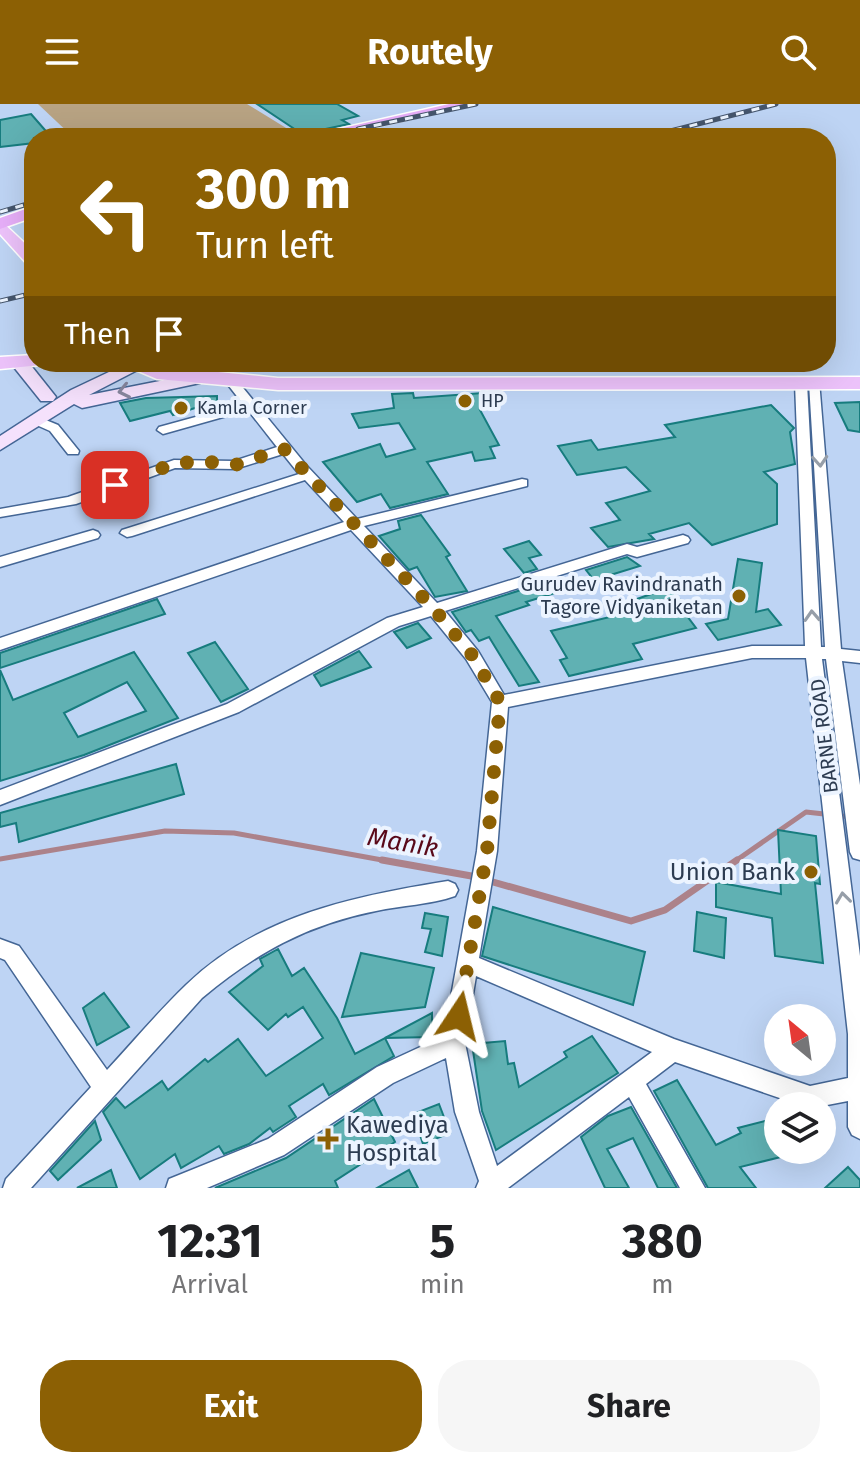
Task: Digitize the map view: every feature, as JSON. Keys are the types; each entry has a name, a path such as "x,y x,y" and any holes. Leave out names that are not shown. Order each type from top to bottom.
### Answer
{"highway":[{"path":"364,128 473,106"},
{"path":"368,128 375,126"},
{"path":"5,224 24,210"},
{"path":"5,224 24,215"}],"main road":[{"path":"5,224 24,234"},
{"path":"5,224 24,249"},
{"path":"18,362 44,410"},
{"path":"0,444 44,410 108,372"},
{"path":"169,372 200,378 278,384 860,383"},
{"path":"272,372 860,373"},
{"path":"0,427 44,410 200,378"}],"street":[{"path":"231,381 284,449 434,609 472,655 500,702 487,851 454,1043 467,1112 491,1187 673,1050"},
{"name":"BARNE ROAD","path":"808,383 813,652 859,1034 860,1127"},
{"name":"BARNE ROAD","path":"808,383 833,654 860,852"},
{"path":"163,430 250,406"},
{"path":"44,410 73,451"},
{"path":"0,513 71,501 174,464 201,461 235,465 284,449"},
{"path":"127,533 308,475"},
{"path":"0,644 353,524 522,483"},
{"path":"0,562 93,535"},
{"path":"0,798 233,708 393,622 627,549 637,552 683,540"},
{"path":"500,702 752,652 813,652 860,657"},
{"path":"15,1188 194,991 224,964 260,941 353,904 448,890"},
{"path":"0,948 12,953 105,1087"},
{"path":"468,963 673,1050 810,1097 859,1087"},
{"path":"178,1188 276,1147 385,1075 454,1043"},
{"path":"632,1081 693,1188"}],"shaded area":[{"path":"38,104 247,104 286,128 63,128"}],"building":[{"path":"257,104 337,104 358,116 342,120 349,124 330,128 293,128"},
{"path":"31,114 43,128 24,128 24,144 0,147 0,120"},
{"path":"413,393 414,398 483,393 490,408 480,410 499,445 490,447 495,458 475,461 472,452 427,462 448,494 390,508 381,494 357,502 323,462 380,444 386,457 415,449 399,423 359,428 352,414 394,408 392,394"},
{"path":"217,396 217,401 173,415 170,411 130,421 120,403 146,398"},
{"path":"860,402 860,432 848,430 835,403"},
{"path":"771,405 794,428 790,432 795,464 764,472 777,484 777,524 712,545 689,523 649,534 654,539 608,547 591,528 620,520 606,503 650,491 626,467 577,475 558,446 591,440 598,450 675,437 665,425"},
{"path":"421,515 450,555 446,557 467,591 435,597 417,567 409,570 379,536 400,529 398,521"},
{"path":"529,541 541,555 529,558 537,569 524,573 504,549"},
{"path":"627,557 640,566 594,580 586,570"},
{"path":"738,559 762,563 756,612 768,609 781,625 718,640 706,624 728,619"},
{"path":"546,582 555,593 496,616 539,682 519,686 489,637 479,641 471,630 466,632 452,612"},
{"path":"668,588 682,602 678,604 696,628 633,644 642,659 569,676 560,660 567,658 551,631 627,613 620,605"},
{"path":"157,599 165,614 0,668 0,653"},
{"path":"418,623 431,638 407,648 394,632"},
{"path":"215,642 248,689 221,702 188,653"},
{"path":"359,651 371,667 321,686 314,675"},
{"path":"134,652 178,718 84,755 0,781 0,670 13,700","holes":["127,682 146,711 78,737 64,713"]},
{"path":"176,764 184,794 19,842 16,823 0,827 0,813"},
{"path":"778,830 816,836 820,884 815,883 823,963 775,956 772,918 716,907 716,882 781,894"},
{"path":"493,907 645,952 633,1005 482,956"},
{"path":"697,912 726,918 724,958 694,951"},
{"path":"425,913 448,917 442,956 425,952 431,929 422,928"},
{"path":"278,949 292,976 304,968 337,1018 355,1054 385,1038 394,1056 329,1095 323,1084 289,1106 296,1117 273,1132 270,1128 249,1144 224,1154 219,1146 181,1168 175,1154 140,1179 103,1112 116,1098 125,1108 162,1081 168,1090 205,1059 208,1062 238,1039 266,1076 323,1038 303,1007 288,1017 286,1014 268,1030 229,992 263,966 260,959"},
{"path":"361,953 434,968 425,1007 342,1017"},
{"path":"104,993 129,1027 97,1045 83,1008"},
{"path":"432,1013 432,1037 385,1038"},
{"path":"592,1036 618,1073 496,1150 482,1111 472,1044 505,1041 508,1064 514,1063 519,1087 567,1057 564,1052"},
{"path":"677,1080 716,1145 741,1133 738,1128 764,1121 764,1161 740,1167 756,1188 708,1188 654,1091"},
{"path":"374,1099 395,1142 335,1181 338,1188 215,1188 286,1158"},
{"path":"439,1104 450,1133 423,1144 413,1114"},
{"path":"631,1107 677,1188 658,1188 633,1138 607,1149 629,1188 605,1188 581,1137 608,1116"},
{"path":"95,1121 101,1140 58,1180 50,1171"},
{"path":"848,1167 860,1180 860,1188 825,1188"},
{"path":"111,1170 117,1188 77,1188"},
{"path":"409,1170 418,1188 377,1188"}],"waterway":[{"name":"Manik","path":"734,862 806,812 860,818"},
{"name":"Manik","path":"0,859 165,831 234,833 384,860"},
{"name":"Manik","path":"384,860 477,877"},
{"name":"Manik","path":"384,860 393,862"},
{"name":"Manik","path":"486,880 631,921 665,910 737,860"}],"railway":[{"path":"363,128 476,104"},
{"path":"682,128 776,104"},
{"path":"0,212 24,205"},
{"path":"0,301 24,295"}],"place":[{"name":"HP","path":"465,401"},
{"name":"Kamla Corner","path":"181,408"},
{"name":"Gurudev Ravindranath Tagore Vidyaniketan","path":"739,596"},
{"name":"Union Bank","path":"811,872"},
{"name":"Kawediya Hospital","path":"328,1139"}],"route":[{"path":"115,485 174,464 201,461 235,465 284,449 434,609 472,655 500,702 487,851 459,1016"}]}
